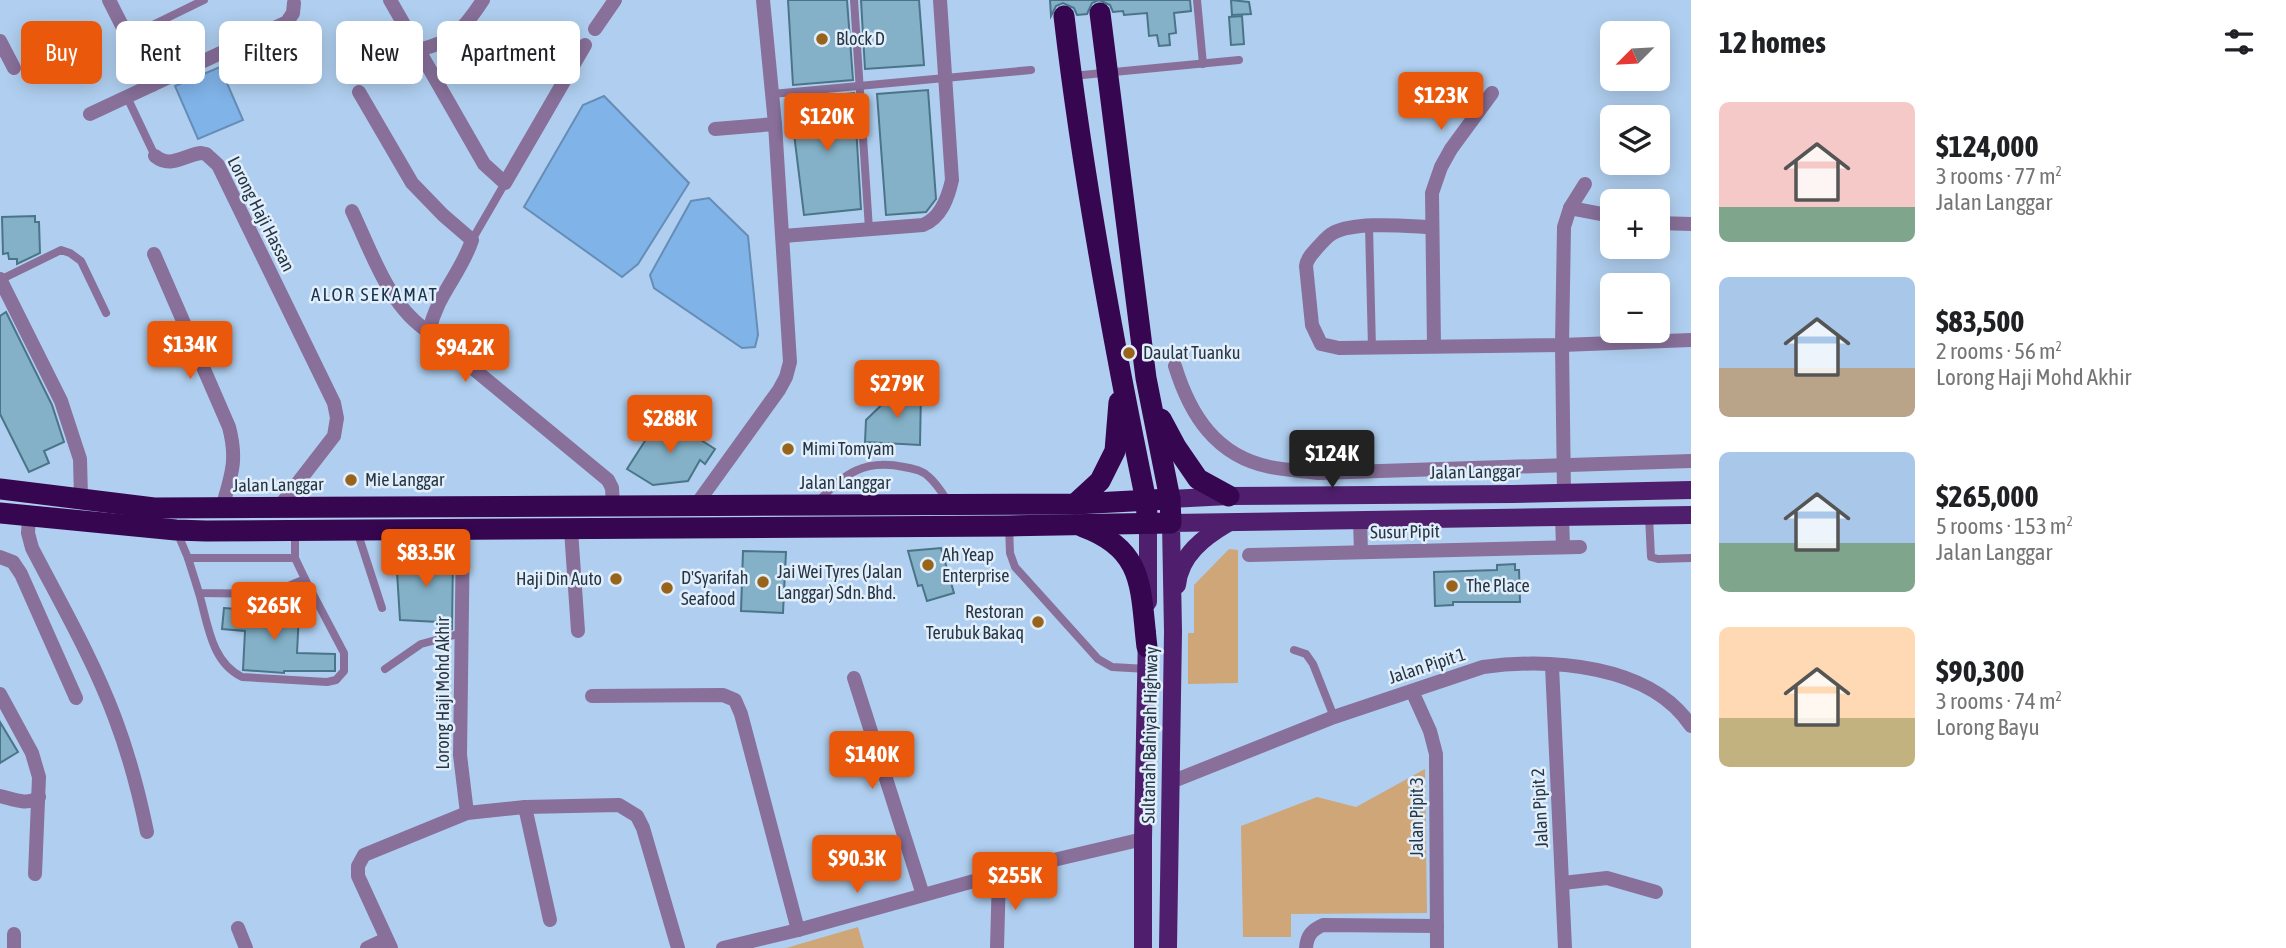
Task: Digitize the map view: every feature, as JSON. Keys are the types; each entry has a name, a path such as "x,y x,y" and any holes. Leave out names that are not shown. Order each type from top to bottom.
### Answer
{"highway":[{"path":"0,513 176,530 571,530 1171,523 1170,499 1146,378 1100,13"},
{"path":"1064,16 1071,76 1121,380 1146,501 1148,524"},
{"path":"1146,378 1165,426 1198,480 1230,496"},
{"path":"1075,504 1100,481 1115,451 1121,380"},
{"name":"Jalan Langgar","path":"0,489 153,508 1075,504 1170,499"},
{"path":"89,499 86,512 94,522"},
{"path":"1078,526 1099,533 1117,545 1132,562 1139,581 1147,647"}],"main road":[{"name":"Jalan Langgar","path":"1170,499 1568,482 1691,490"},
{"path":"1568,482 1569,507 1581,516"},
{"path":"1171,523 1691,515"},
{"path":"1173,632 1181,567 1204,537 1231,521"},
{"name":"Sultanah Bahiyah Highway","path":"1168,948 1173,632 1171,523"},
{"name":"Sultanah Bahiyah Highway","path":"1143,948 1148,524"},
{"path":"1169,882 1143,839 1158,822 1171,790"}],"street":[{"path":"109,0 120,21"},
{"path":"390,0 402,21"},
{"path":"423,49 437,45 458,32 467,24 483,0"},
{"path":"596,29 615,0"},
{"path":"696,505 779,390 790,362 764,0"},
{"path":"783,236 923,225 930,222 946,202 952,180 940,0"},
{"path":"90,114 286,22 293,13 294,1"},
{"path":"0,41 14,68"},
{"path":"423,59 484,164 505,183 585,45"},
{"path":"359,92 412,183 472,240 467,256 438,303 429,332"},
{"path":"1434,346 1432,193 1441,167 1462,132 1492,93"},
{"path":"715,129 775,124"},
{"name":"Lorong Haji Hassan","path":"155,156 164,162 170,162 201,153 206,154 218,166 334,403 337,418 334,436 279,507"},
{"path":"1568,482 1562,345 1564,227 1570,208 1585,184"},
{"path":"1570,208 1600,214"},
{"path":"352,211 380,271 399,303 415,323 608,480 612,488 612,506"},
{"path":"1670,223 1691,224"},
{"path":"1432,227 1369,226 1332,233 1310,256 1306,266 1312,325 1321,344 1331,348 1372,348 1691,340"},
{"path":"154,254 229,427 234,447 234,463 222,508"},
{"path":"0,280 61,401 72,430 89,499"},
{"path":"1175,366 1201,424 1221,446 1268,467 1319,473 1568,482 1691,461"},
{"path":"1562,516 1563,547"},
{"path":"29,517 28,533 32,548 115,716 133,771 147,832"},
{"path":"1360,520 1361,552"},
{"name":"Lorong Haji Mohd Akhir","path":"463,530 460,755 467,813"},
{"path":"571,530 578,631"},
{"name":"Susur Pipit","path":"1248,555 1580,547"},
{"path":"0,557 13,562 21,574 76,698"},
{"name":"Jalan Pipit 1","path":"1171,790 1335,717 1483,667 1522,664 1552,666 1590,669 1628,677 1675,705 1691,726"},
{"name":"Jalan Pipit 2","path":"1552,666 1565,948"},
{"path":"854,678 923,895"},
{"name":"Jalan Pipit 3","path":"1412,691 1430,731 1436,754 1437,948"},
{"path":"0,694 36,765 39,797 35,874"},
{"path":"592,696 723,695 735,700 741,713 798,930"},
{"path":"0,796 26,802 33,802 39,797"},
{"path":"367,948 388,943 358,876 358,866 363,855 467,813 525,807 619,805 637,816 648,842 678,948"},
{"path":"525,807 550,920"},
{"path":"723,948 999,874 1143,839"},
{"path":"997,948 999,874"},
{"path":"1563,883 1607,878 1656,892"},
{"path":"1307,948 1307,938 1313,930 1323,925 1437,926"},
{"path":"237,928 246,948"}],"lane":[{"path":"161,21 204,0"},
{"path":"853,0 869,229"},
{"path":"1197,0 1203,64"},
{"path":"1071,76 1239,60"},
{"path":"772,94 1031,70"},
{"name":"Lorong Haji Hassan","path":"127,97 155,156"},
{"path":"472,240 505,183"},
{"path":"1369,226 1372,348"},
{"path":"0,280 61,250 82,261 106,313"},
{"path":"815,506 837,481 853,471 866,465 892,464 925,474 951,505"},
{"path":"1649,516 1651,557 1691,558"},
{"path":"1009,526 1010,553 1015,567 1098,659 1112,667 1147,669"},
{"path":"176,530 188,558 216,650 226,667 242,677 327,682 337,680 344,671 344,653 295,558 295,531"},
{"path":"357,531 382,608"},
{"path":"188,558 295,558"},
{"path":"199,593 270,594 306,579"},
{"path":"385,669 421,644 462,633"},
{"path":"1294,650 1306,654 1313,664 1335,717"}],"shaded area":[{"path":"1229,549 1238,550 1238,683 1188,684 1188,633 1194,633 1194,585"},
{"path":"1425,769 1427,913 1291,914 1291,937 1243,937 1241,826 1317,797 1356,807"},
{"path":"858,927 864,948 786,948"}],"water":[{"path":"219,67 219,84 227,84 243,120 198,139 175,86 205,84 205,73"},
{"path":"604,96 689,183 638,264 622,277 524,207 583,105"},
{"path":"709,198 748,236 758,335 755,347 742,348 654,288 650,275 691,201"}],"building":[{"name":"Block D","path":"788,0 847,0 853,80 793,85"},
{"path":"861,0 919,0 924,65 865,69"},
{"path":"1050,0 1099,0 1092,3 1087,14 1077,15 1074,8 1063,3 1056,6 1051,16"},
{"path":"1099,0 1190,0 1191,11 1174,13 1176,33 1169,34 1170,45 1159,46 1157,35 1149,36 1147,13 1124,15 1123,11 1113,12 1110,5"},
{"path":"1231,0 1249,2 1251,14 1232,15"},
{"path":"1242,16 1244,44 1231,45 1229,17"},
{"path":"928,90 936,199 926,212 886,215 877,94"},
{"path":"854,93 861,209 804,215 790,101"},
{"path":"35,216 35,222 39,222 40,253 17,264 17,259 9,259 8,253 3,254 2,217"},
{"path":"6,312 52,405 64,442 44,451 49,463 29,472 0,414 0,316"},
{"path":"898,389 921,391 920,445 865,442 866,420"},
{"path":"666,418 715,449 705,464 700,460 688,481 653,485 627,469 652,430 657,433"},
{"path":"941,548 954,593 927,601 922,585 918,586 908,551"},
{"name":"Jai Wei Tyres (Jalan Langgar) Sdn. Bhd.","path":"743,551 786,552 783,613 741,611"},
{"path":"453,555 452,629 440,630 439,622 400,620 396,556"},
{"path":"1515,564 1515,570 1519,570 1520,602 1453,602 1453,605 1435,606 1434,572 1497,570 1497,565"},
{"path":"224,608 299,614 297,653 335,654 335,671 284,673 243,670 245,631 222,629"},
{"path":"0,722 18,752 0,763"}],"place":[{"name":"Block D","path":"822,39"},
{"name":"Daulat Tuanku","path":"1129,353"},
{"name":"Mimi Tomyam","path":"788,449"},
{"name":"Mie Langgar","path":"351,480"},
{"name":"Ah Yeap Enterprise","path":"928,565"},
{"name":"Haji Din Auto","path":"616,579"},
{"name":"Jai Wei Tyres (Jalan Langgar) Sdn. Bhd.","path":"763,582"},
{"name":"The Place","path":"1452,586"},
{"name":"D'Syarifah Seafood","path":"667,588"},
{"name":"Restoran Terubuk Bakaq","path":"1038,622"}],"district":[{"name":"ALOR SEKAMAT","path":"375,294"}]}
